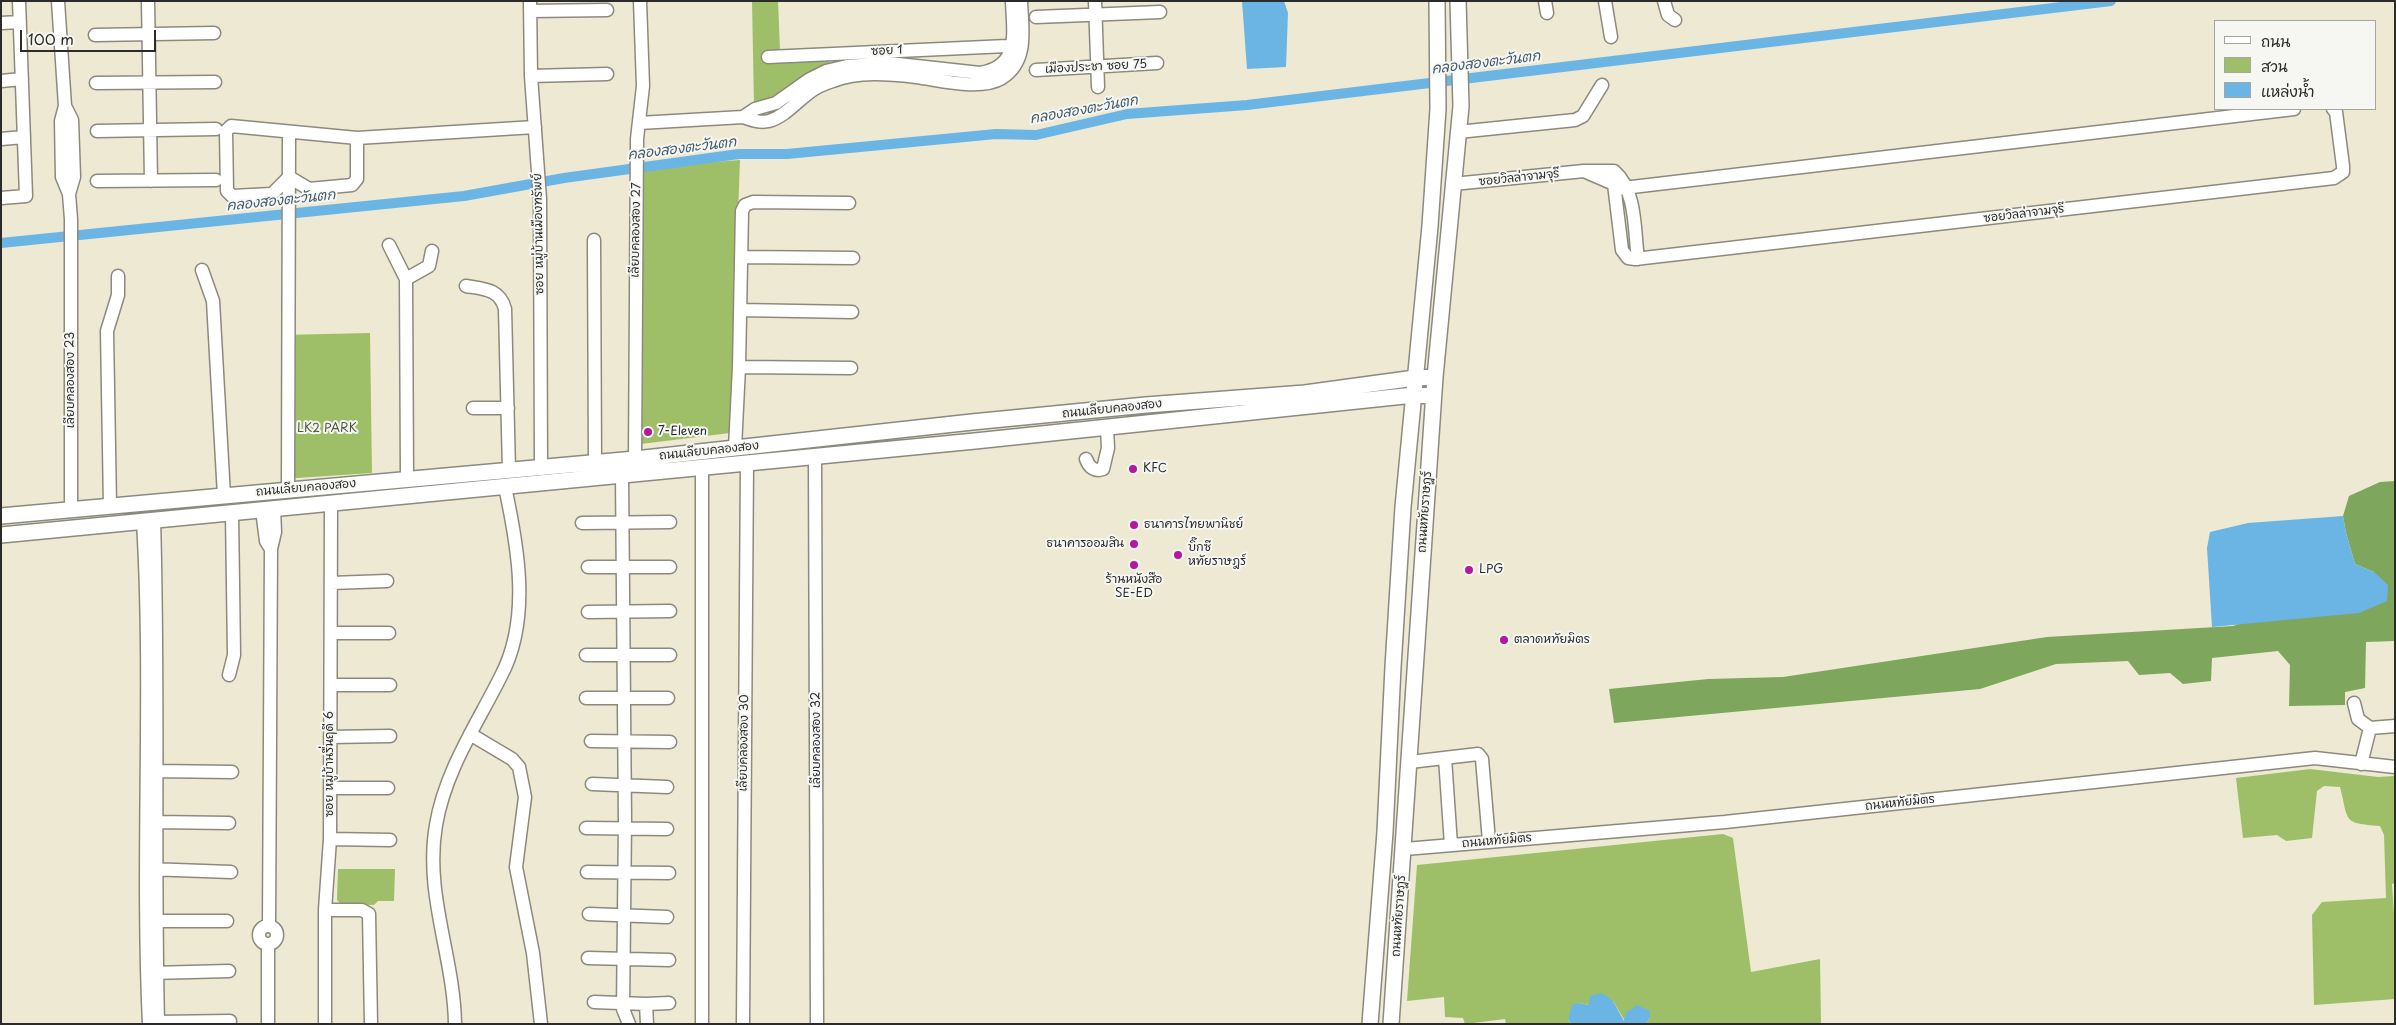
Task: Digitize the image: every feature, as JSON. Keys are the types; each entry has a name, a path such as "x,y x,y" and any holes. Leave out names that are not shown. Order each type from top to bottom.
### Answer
{"main road":[{"name":"ถนนหทัยราษฎร์","path":"1370,1024 1384,849 1393,667 1410,422 1414,395 1438,109 1437,1"},
{"name":"ถนนหทัยราษฎร์","path":"1391,1024 1405,848 1412,698 1433,396 1461,106 1458,1"},
{"path":"1390,383 1402,376 1417,361"},
{"name":"ถนนเลียบคลองสอง","path":"1,516 595,463 972,422 1146,405 1305,393 1435,377"},
{"name":"ถนนเลียบคลองสอง","path":"1,535 1107,428 1382,400 1414,395 1433,396"},
{"path":"1382,400 1403,411 1410,422"},
{"path":"972,422 975,441"},
{"path":"1384,849 1405,848"}],"street":[{"path":"1,198 26,196 19,1"},
{"name":"เลียบคลองสอง 23","path":"58,1 65,106 72,120 74,177 69,194 71,219 71,510"},
{"path":"148,1 151,181"},
{"name":"เลียบคลองสอง 27","path":"635,459 639,123 643,86 640,1"},
{"path":"639,123 743,118 755,110 776,103 813,83 826,71 847,66 893,64 980,73 995,69 1006,60 1013,47 1012,1"},
{"path":"893,64 956,83 980,83 1002,78 1016,64 1022,51 1021,1"},
{"path":"1095,1 1098,87"},
{"path":"1605,1 1611,37"},
{"path":"1664,1 1668,15 1675,20"},
{"path":"530,6 607,10"},
{"name":"ซอย หมู่บ้านเมืองทรัพย์","path":"530,6 531,76 540,199 541,468"},
{"path":"1036,17 1160,12"},
{"path":"1,23 20,22"},
{"path":"95,35 214,33"},
{"name":"ซอย 1","path":"768,57 893,64 1007,46"},
{"name":"เมืองประชา ซอย 75","path":"1036,70 1097,68 1157,63"},
{"path":"531,76 607,74"},
{"path":"1,81 22,79"},
{"path":"96,83 215,82"},
{"path":"1458,132 1575,120 1583,116 1602,85"},
{"path":"1621,188 2285,110"},
{"name":"ซอยวิลล่าจามจุรี","path":"1453,184 1584,171 1611,181 1621,188 1622,250 1628,258 1638,259 2334,178 2343,172 2336,112 2334,110"},
{"path":"289,181 272,194 232,196 227,191 226,132 228,128 235,126 357,138 535,127"},
{"path":"97,131 216,129"},
{"path":"288,490 289,132"},
{"path":"1,139 24,137"},
{"path":"289,181 304,188 314,190 352,185 357,179 357,138"},
{"path":"97,181 216,180"},
{"path":"736,448 742,211 745,204 753,202 849,203"},
{"path":"594,240 595,463"},
{"path":"388,245 406,279 408,479"},
{"path":"406,279 429,266 432,251"},
{"path":"741,257 853,258"},
{"path":"202,270 213,301 224,496"},
{"path":"110,506 107,331 118,295 118,276"},
{"path":"466,286 490,290 503,300 505,309 509,470"},
{"path":"740,310 852,312"},
{"path":"739,367 851,368"},
{"path":"473,408 508,408"},
{"path":"1086,459 1093,469 1103,469 1108,448 1107,428"},
{"name":"เลียบคลองสอง 32","path":"815,456 817,1024"},
{"name":"เลียบคลองสอง 30","path":"743,1024 747,463"},
{"path":"702,467 702,1024"},
{"path":"622,475 625,827 623,1009 629,1024"},
{"path":"455,1024 453,992 434,896 434,846 441,802 470,734 502,675 512,647 520,594 514,528 505,487"},
{"name":"ซอย หมู่บ้านรื่นฤดี 6","path":"325,1024 325,910 330,840 331,503"},
{"path":"268,509 274,536 271,549 269,926 260,933 261,940 268,944 268,1024"},
{"path":"229,675 234,656 232,512"},
{"path":"149,521 152,704 151,869 155,1023 230,1021"},
{"path":"582,523 670,522"},
{"path":"588,567 670,567"},
{"path":"331,582 387,581"},
{"path":"588,612 670,611"},
{"path":"331,633 389,633"},
{"path":"586,655 670,655"},
{"path":"331,685 390,684"},
{"path":"586,698 668,698"},
{"path":"2354,703 2358,719 2370,728 2395,726"},
{"path":"152,704 156,771 155,822 151,869 157,921 153,973"},
{"path":"2361,764 2370,728"},
{"path":"470,734 512,759 519,766 525,797 516,868 533,953 541,1024"},
{"path":"330,737 390,736"},
{"path":"590,741 670,742"},
{"path":"1410,762 1478,754 1482,759 1489,841"},
{"path":"1445,758 1451,845"},
{"name":"ถนนหทัยมิตร","path":"1405,848 1725,822 2315,758 2394,767"},
{"path":"156,771 232,772"},
{"path":"592,784 667,787"},
{"path":"330,788 388,788"},
{"path":"155,822 229,823"},
{"path":"586,828 667,829"},
{"path":"330,840 390,840"},
{"path":"151,869 231,872"},
{"path":"587,872 669,873"},
{"path":"325,910 362,910 368,914 371,1024"},
{"path":"589,914 667,916"},
{"path":"157,921 227,921"},
{"path":"588,958 669,960"},
{"path":"153,973 229,971"},
{"path":"594,1002 670,1004"},
{"path":"646,1004 647,1024"}],"green space":[{"path":"752,1 778,1 780,50 787,56 825,59 832,64 774,101 754,105"},
{"path":"740,160 730,433 641,444 635,168"},
{"name":"LK2 PARK","path":"370,333 372,473 282,479 282,335"},
{"path":"2395,481 2395,641 2366,642 2365,688 2345,692 2345,705 2289,706 2290,665 2278,651 2212,658 2211,681 2183,684 2170,673 2139,675 2128,661 2056,664 1980,689 1614,723 1609,689 1708,679 1783,677 2047,637 2233,626 2374,572 2355,564 2343,516 2349,496 2380,482"},
{"path":"2310,769 2378,777 2395,776 2395,883 2392,884 2395,928 2395,999 2314,1005 2312,915 2322,902 2386,898 2384,835 2380,826 2353,822 2347,814 2340,787 2324,786 2317,791 2312,838 2286,841 2277,835 2243,838 2236,778"},
{"path":"1723,834 1733,838 1751,972 1820,959 1821,1024 1646,1024 1650,1017 1625,1021 1613,1001 1589,1005 1579,1003 1568,1020 1572,1024 1506,1024 1505,1019 1465,1024 1463,1018 1445,1017 1444,997 1407,1001 1417,865"},
{"path":"338,869 395,869 394,901 378,901 374,905 341,904 337,900"}],"water":[{"path":"1242,1 1284,1 1288,13 1286,67 1247,69"},
{"path":"2343,516 2355,564 2374,572 2388,585 2387,601 2359,613 2212,627 2207,548 2210,532 2248,523"},
{"path":"1602,993 1613,1001 1624,1021 1626,1013 1637,1005 1650,1011 1650,1017 1646,1024 1572,1024 1568,1020 1572,1005 1579,1003 1589,1005 1590,996"}],"waterway":[{"name":"คลองสองตะวันตก","path":"1,243 464,196 564,178 739,154 787,154 996,134 1036,135 1127,114 1247,105 2111,1"}],"place":[{"name":"7-Eleven","path":"648,432"},
{"name":"KFC","path":"1133,469"},
{"name":"ธนาคารไทยพานิชย์","path":"1134,525"},
{"name":"ธนาคารออมสิน","path":"1134,544"},
{"name":"บิ๊กซี หทัยราษฎร์","path":"1178,555"},
{"name":"ร้านหนังสือ SE-ED","path":"1134,565"},
{"name":"LPG","path":"1469,570"},
{"name":"ตลาดหทัยมิตร","path":"1504,640"}]}
